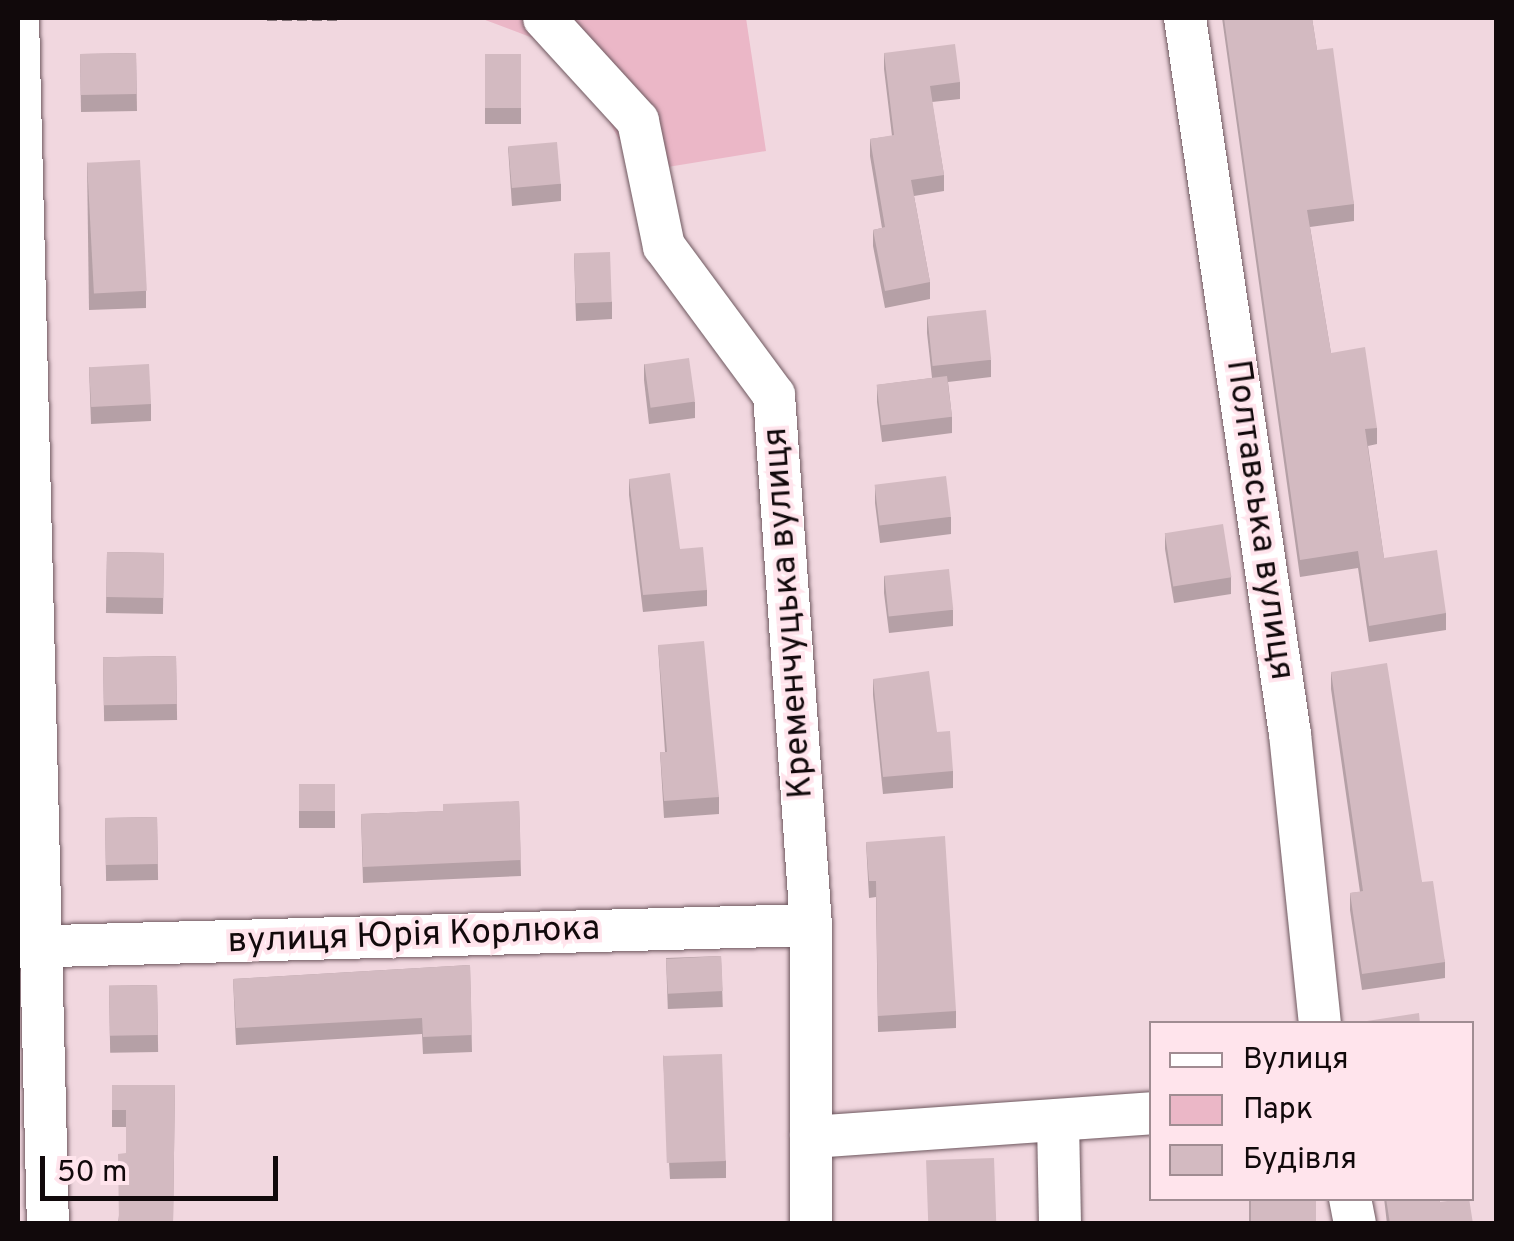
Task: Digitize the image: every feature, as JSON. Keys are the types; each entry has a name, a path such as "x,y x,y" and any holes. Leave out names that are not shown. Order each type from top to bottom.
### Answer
{"street":[{"path":"18,18 29,947 48,1224"},
{"name":"Кременчуцька вулиця","path":"544,18 638,121 664,246 774,396 811,925 811,1224"},
{"name":"Полтавська вулиця","path":"1185,18 1290,734 1320,1021"},
{"name":"вулиця Юрія Корлюка","path":"29,947 811,925"},
{"path":"811,1137 1149,1113"},
{"path":"1058,1120 1060,1224"}],"path":[{"path":"267,18 337,18"}],"green space":[{"path":"480,18 746,18 766,151 637,172 601,107 533,38"}],"building":[{"path":"1224,18 1312,18 1317,50 1333,48 1354,204 1307,210 1331,353 1365,347 1377,428 1365,429 1384,558 1437,550 1446,613 1369,626 1358,551 1300,560"},
{"path":"955,44 960,82 930,86 944,175 911,180 930,282 885,291 873,230 885,227 870,139 894,135 884,53"},
{"path":"136,53 137,94 81,95 80,54"},
{"path":"485,54 521,54 521,108 485,108"},
{"path":"557,142 561,184 512,188 508,146"},
{"path":"140,160 147,291 94,294 87,163"},
{"path":"610,252 612,302 576,303 574,253"},
{"path":"986,310 991,360 933,366 927,316"},
{"path":"689,358 695,402 651,408 644,364"},
{"path":"149,364 151,404 91,407 89,367"},
{"path":"947,376 952,417 882,425 877,385"},
{"path":"670,473 680,549 703,547 707,590 643,595 629,479"},
{"path":"946,476 951,517 880,525 875,485"},
{"path":"1223,524 1231,577 1173,587 1165,533"},
{"path":"107,552 164,553 163,598 106,597"},
{"path":"949,569 953,610 889,617 884,576"},
{"path":"704,641 719,797 664,801 660,752 667,752 658,645"},
{"path":"176,656 177,704 104,705 103,657"},
{"path":"1387,663 1422,882 1433,881 1445,962 1362,974 1350,893 1363,891 1331,672"},
{"path":"929,671 937,732 950,731 953,771 883,777 873,679"},
{"path":"299,784 335,784 335,811 299,811"},
{"path":"519,801 521,860 363,867 361,814 443,811 443,804"},
{"path":"157,817 158,864 106,865 105,818"},
{"path":"945,836 956,1011 878,1016 876,881 869,881 866,842"},
{"path":"721,956 723,991 668,994 666,959"},
{"path":"470,965 472,1035 423,1037 422,1018 236,1028 233,979"},
{"path":"157,985 158,1035 110,1036 109,986"},
{"path":"1419,1013 1420,1021 1367,1021"},
{"path":"722,1054 726,1161 667,1163 663,1056"},
{"path":"112,1085 175,1085 173,1222 119,1224 118,1154 126,1153 126,1110 112,1110"},
{"path":"994,1158 996,1222 928,1224 926,1160"},
{"path":"1251,1201 1316,1201 1316,1224 1251,1224"},
{"path":"1386,1201 1469,1201 1473,1224 1390,1224"},
{"path":"724,1221 725,1224 663,1223"}]}
